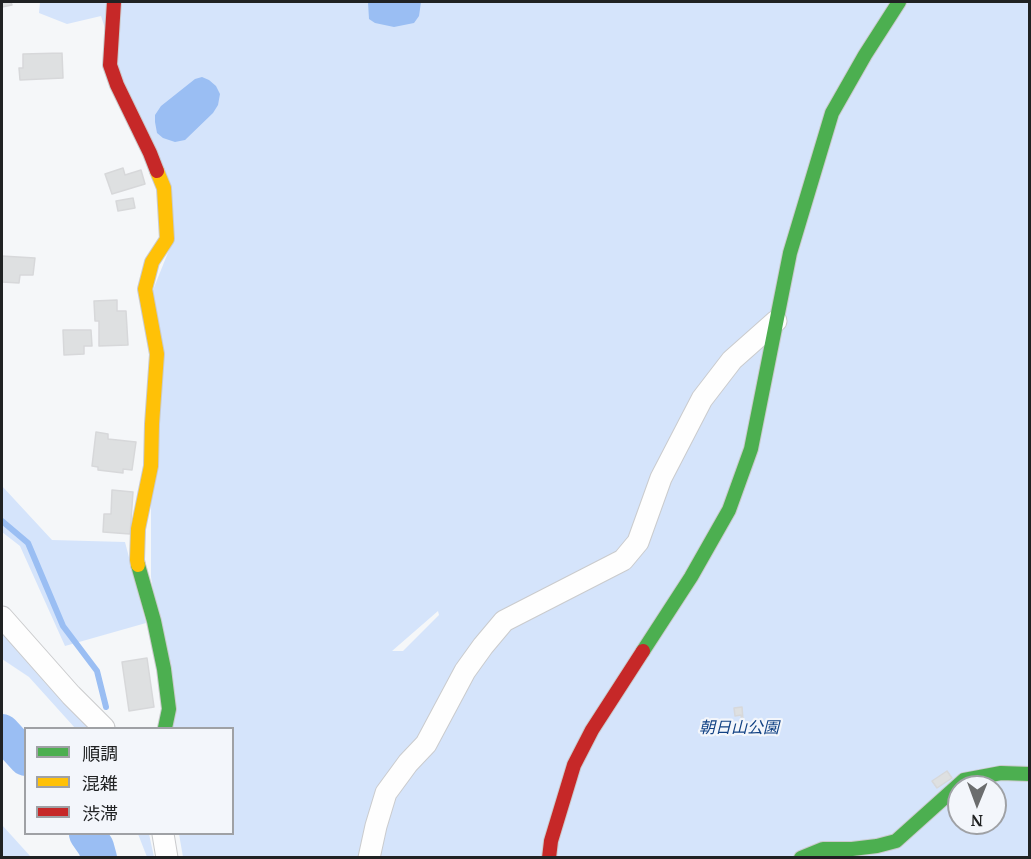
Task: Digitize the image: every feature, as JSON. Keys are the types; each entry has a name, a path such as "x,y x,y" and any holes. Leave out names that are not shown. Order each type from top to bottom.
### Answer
{"street":[{"path":"114,2 110,65 164,188 167,239 152,262 145,289 158,354 151,466 138,529 137,560 154,621 164,669 169,709 165,727"},
{"path":"549,858 550,841 574,765 592,730 692,577 729,510 751,449 790,253 832,113 899,2"},
{"path":"369,858 386,793 426,744 465,671 483,646 504,621 623,560 638,542 661,478 702,399 732,360 776,321"},
{"path":"2,617 102,727"},
{"path":"801,858 823,849 860,848 896,841 964,780 1001,772 1029,774"},
{"path":"162,835 167,858"}],"green space":[{"name":"朝日山公園","path":"40,2 1029,2 1029,857 183,857 179,835 234,835 234,727 173,727 151,577 151,295 173,240 101,16 67,24 39,13","holes":["438,611 439,615 403,651 392,651"]},
{"path":"2,486 52,540 125,542 146,623 65,646 20,546 2,532"},
{"path":"2,632 90,727 74,727 29,677 2,659"},
{"path":"2,825 31,857 2,857"},
{"path":"138,835 149,835 154,857 147,857"}],"water":[{"path":"368,2 421,2 419,16 414,23 394,27 375,23 369,19"},
{"path":"202,77 216,86 220,94 218,105 213,113 185,140 175,142 163,138 157,133 155,115 161,106 195,79"}],"building":[{"path":"2,2 11,2 12,5 2,7"},
{"path":"62,53 63,78 20,80 19,68 23,68 23,54"},
{"path":"123,168 125,175 141,170 145,184 112,194 105,174"},
{"path":"133,198 135,208 118,211 116,201"},
{"path":"2,256 35,258 33,275 20,275 19,283 2,282"},
{"path":"117,300 117,311 126,311 128,345 99,346 99,321 95,321 94,301"},
{"path":"63,330 91,330 92,346 84,346 84,354 64,355"},
{"path":"96,432 108,434 108,439 136,442 132,470 123,469 123,473 98,470 98,467 92,466"},
{"path":"112,490 133,492 130,534 103,532 104,514 111,514"},
{"path":"147,658 154,707 129,711 122,662"},
{"path":"742,707 743,720 741,715 735,716 734,708"},
{"path":"947,771 950,775 947,775 947,781 937,788 932,781"}],"waterway":[{"path":"2,521 28,543 63,626 97,671 106,707"},
{"path":"2,732 24,756"},
{"path":"88,835 96,847 99,858"}],"traffic: fast":[{"path":"643,651 691,577 729,510 751,449 790,253 832,113 899,2"},
{"path":"138,565 154,621 164,669 169,709 165,727"},
{"path":"801,858 823,849 852,849 896,841 964,780 1001,773 1030,774"}],"traffic: slow":[{"path":"138,565 138,529 151,466 157,354 145,289 152,262 167,239 164,188 157,171"}],"traffic: jam":[{"path":"114,2 110,65 157,171"},
{"path":"549,858 551,841 574,765 592,730 643,651"}]}
